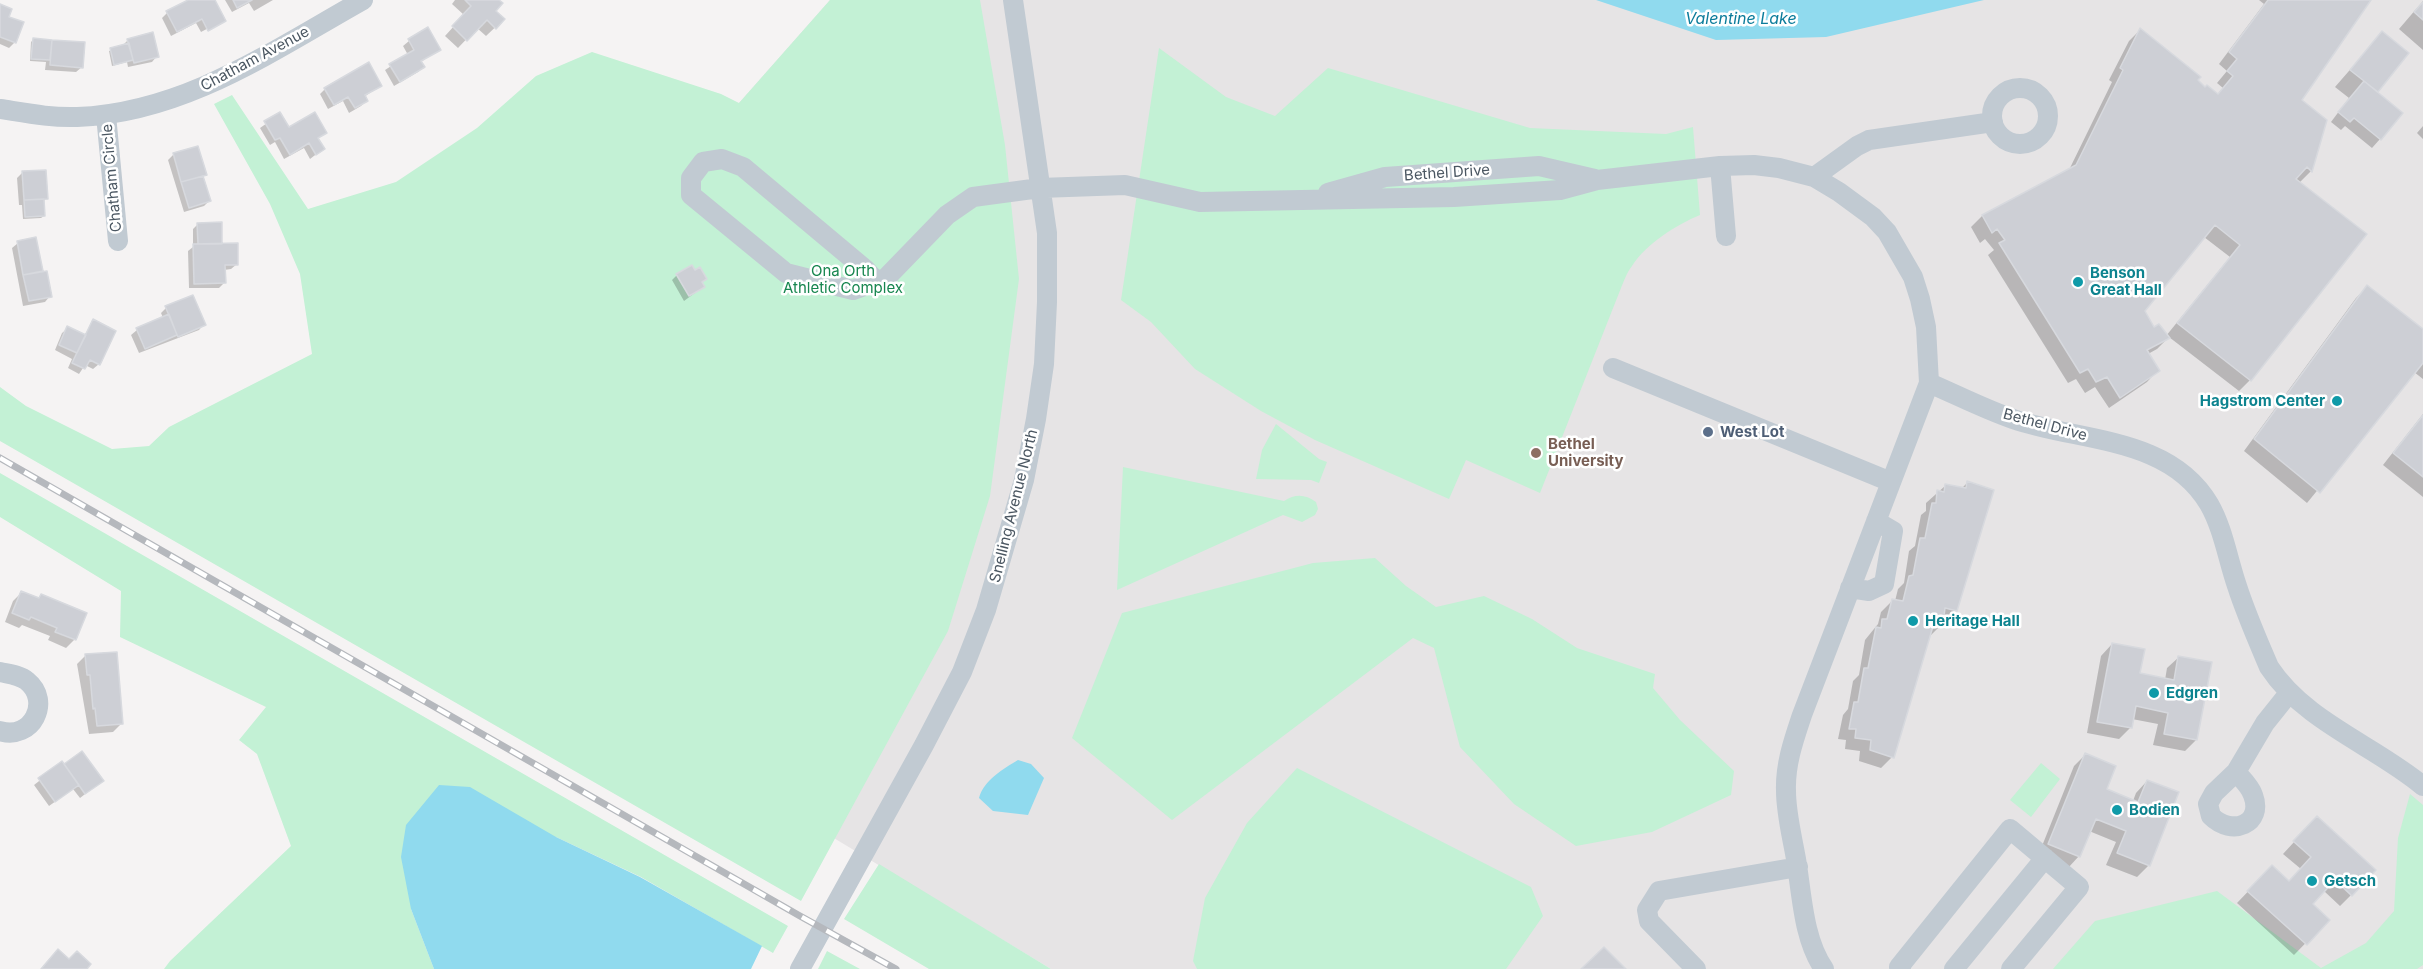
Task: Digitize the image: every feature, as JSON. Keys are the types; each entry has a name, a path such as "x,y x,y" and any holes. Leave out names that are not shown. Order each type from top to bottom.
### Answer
{"street":[{"name":"Chatham Avenue","path":"0,109 37,115 75,117 106,115 147,108 216,83 363,0"},
{"name":"Snelling Avenue North","path":"800,969 962,672 990,599 1024,480 1044,364 1047,233 1013,0"},
{"name":"Chatham Circle","path":"106,115 118,241"},
{"path":"1814,177 1869,140 1993,122"},
{"path":"722,159 743,167 866,270 877,282 853,290 786,273 691,195 691,178 703,162 722,159"},
{"name":"Bethel Drive","path":"877,282 886,278 946,215 973,197 1040,188 1125,185 1200,202 1299,201 1464,197 1560,190 1597,180 1720,166 1754,165 1779,168 1814,177 1873,217 1887,232 1902,256 1913,277 1920,298 1926,327 1929,382 2014,419 2144,452 2162,460 2197,487 2210,506 2218,526 2238,589 2269,668 2289,693 2324,720 2404,770 2423,786"},
{"path":"1720,166 1726,236"},
{"path":"1613,368 1891,482"},
{"path":"1824,969 1818,960 1808,927 1786,791 1788,767 1802,715 1929,382"},
{"path":"1850,588 1869,591 1884,584 1893,531 1876,521"},
{"path":"0,672 25,679 33,686 38,708 35,719 19,733 0,732"},
{"path":"2236,772 2265,723 2289,693"},
{"path":"1901,969 1899,967 2010,829 2079,887 2011,969"},
{"path":"1954,969 2045,858"},
{"path":"1696,969 1649,921 1647,910 1659,891 1798,867"}],"shaded area":[{"name":"Bethel University","path":"830,0 2423,0 2423,969 1051,969 527,653 739,103"}],"green space":[{"name":"Ona Orth Athletic Complex","path":"830,0 980,0 1005,145 1019,279 990,496 948,631 801,901 0,441 0,387 26,406 112,449 149,446 169,427 312,354 300,274 270,204 214,104 232,95 308,209 396,182 477,128 536,76 592,52 721,94 739,103"},
{"path":"1159,48 1226,97 1275,116 1328,68 1530,128 1666,134 1693,127 1700,215 1672,229 1654,242 1629,271 1540,493 1466,460 1449,499 1315,440 1261,411 1195,369 1151,322 1121,300"},
{"path":"1276,424 1319,459 1327,462 1319,483 1311,480 1256,479 1262,450"},
{"path":"1123,467 1284,501 1296,496 1304,496 1316,502 1318,509 1315,515 1302,522 1283,515 1117,590"},
{"path":"0,473 788,926 773,953 641,877 556,837 411,909 434,969 164,969 291,846 257,754 239,740 266,707 120,637 121,591 0,517"},
{"path":"1375,558 1406,586 1436,607 1484,596 1532,619 1577,648 1655,674 1653,688 1680,720 1734,771 1731,795 1652,832 1576,846 1514,804 1460,747 1434,648 1413,638 1172,820 1072,738 1122,613 1313,563"},
{"path":"2041,763 2060,779 2031,817 2010,800"},
{"path":"1297,768 1531,887 1543,916 1506,969 1197,969 1193,961 1205,898 1247,823"},
{"path":"2410,794 2423,805 2423,965 2417,969 2053,969 2095,921 2217,891 2321,968 2366,943 2394,911 2398,838"},
{"path":"879,864 1051,969 929,969 844,919"},
{"path":"827,951 860,969 818,969"}],"water":[{"name":"Valentine Lake","path":"1596,0 1984,0 1826,37 1716,40"},
{"path":"1018,760 1031,764 1044,778 1028,815 993,811 979,798 981,792 995,776"},
{"path":"439,785 470,787 556,837 640,877 762,946 751,969 434,969 411,909 401,857 406,825"}],"building":[{"path":"188,0 215,0 226,21 208,31 202,19 177,32 166,11"},
{"path":"233,0 252,0 237,8"},
{"path":"465,0 499,0 503,3 496,11 505,19 496,29 487,20 467,41 452,26 471,6"},
{"path":"2268,0 2371,0 2302,100 2327,120 2312,172 2307,167 2296,179 2367,234 2251,381 2177,323 2240,245 2215,225 2145,311 2154,327 2159,324 2170,338 2147,350 2160,371 2120,398 2107,377 2096,382 2088,369 2080,373 1999,243 2005,240 1997,229 1992,233 1982,215 2076,165 2123,70 2120,68 2140,28 2201,77 2198,80 2205,87 2207,85 2218,94 2233,76 2227,71 2237,59 2229,52"},
{"path":"2423,2 2423,20 2414,12"},
{"path":"0,4 12,9 9,17 24,22 16,43 0,37"},
{"path":"428,27 441,50 421,61 425,67 400,82 389,64 414,50 408,39"},
{"path":"2382,31 2409,53 2378,92 2350,70"},
{"path":"153,32 159,57 134,63 127,39"},
{"path":"33,38 52,40 50,60 31,59"},
{"path":"52,40 85,42 83,68 50,65"},
{"path":"129,43 133,60 114,65 110,48"},
{"path":"369,62 382,86 365,95 368,101 355,108 348,97 334,105 324,88"},
{"path":"2364,81 2403,113 2381,140 2354,118 2350,122 2338,112"},
{"path":"280,112 289,127 315,112 327,133 318,138 325,149 316,155 309,143 290,155 280,138 275,140 264,121"},
{"path":"198,146 207,175 181,182 173,153"},
{"path":"46,170 48,199 24,200 22,171"},
{"path":"203,176 211,201 189,208 181,182"},
{"path":"44,199 45,216 25,217 24,200"},
{"path":"222,222 222,244 198,244 197,223"},
{"path":"36,237 43,271 23,275 17,241"},
{"path":"238,243 238,265 225,265 226,283 194,284 193,244"},
{"path":"692,265 695,270 700,267 707,279 702,282 705,287 689,296 676,274"},
{"path":"47,271 52,297 29,301 23,275"},
{"name":"Hagstrom Center","path":"2367,285 2423,329 2423,363 2320,493 2254,439"},
{"path":"193,295 206,325 178,337 165,306"},
{"path":"169,314 177,335 145,349 136,328"},
{"path":"93,319 116,331 100,365 90,360 85,369 72,363"},
{"path":"67,326 86,335 77,353 59,345"},
{"path":"2423,415 2423,477 2393,453"},
{"name":"Heritage Hall","path":"1967,481 1994,490 1957,611 1945,608 1943,624 1934,623 1894,758 1870,750 1871,740 1855,738 1856,729 1849,729 1854,702 1858,702 1864,668 1868,668 1876,627 1881,628 1882,619 1887,619 1892,599 1903,601 1909,576 1913,575 1920,538 1925,538 1932,503 1936,503 1937,490 1944,492 1945,484 1966,488"},
{"path":"21,591 39,598 41,594 87,613 76,640 55,632 57,628 31,617 29,620 12,613"},
{"name":"Edgren","path":"2112,643 2145,649 2140,673 2174,680 2178,656 2212,662 2197,740 2164,734 2168,713 2136,706 2132,728 2097,722"},
{"path":"117,652 123,724 97,726 85,654"},
{"path":"82,751 104,781 85,794 64,764"},
{"name":"Bodien","path":"2085,753 2116,766 2107,789 2138,802 2147,780 2179,792 2150,866 2117,853 2126,831 2096,819 2080,857 2048,844"},
{"path":"62,761 79,785 55,802 38,778"},
{"name":"Getsch","path":"2317,816 2376,870 2352,896 2335,880 2313,904 2330,920 2307,945 2247,891 2272,865 2289,881 2311,857 2293,841"},
{"path":"1604,947 1626,969 1581,969"},
{"path":"58,949 69,959 77,951 91,964 87,969 41,969"}],"railway":[{"path":"0,458 896,969"}],"place":[{"name":"Benson Great Hall","path":"2078,282"},
{"name":"Hagstrom Center","path":"2337,401"},
{"name":"West Lot","path":"1708,432"},
{"name":"Bethel University","path":"1536,453"},
{"name":"Heritage Hall","path":"1913,621"},
{"name":"Edgren","path":"2154,693"},
{"name":"Bodien","path":"2117,810"},
{"name":"Getsch","path":"2312,881"}]}
